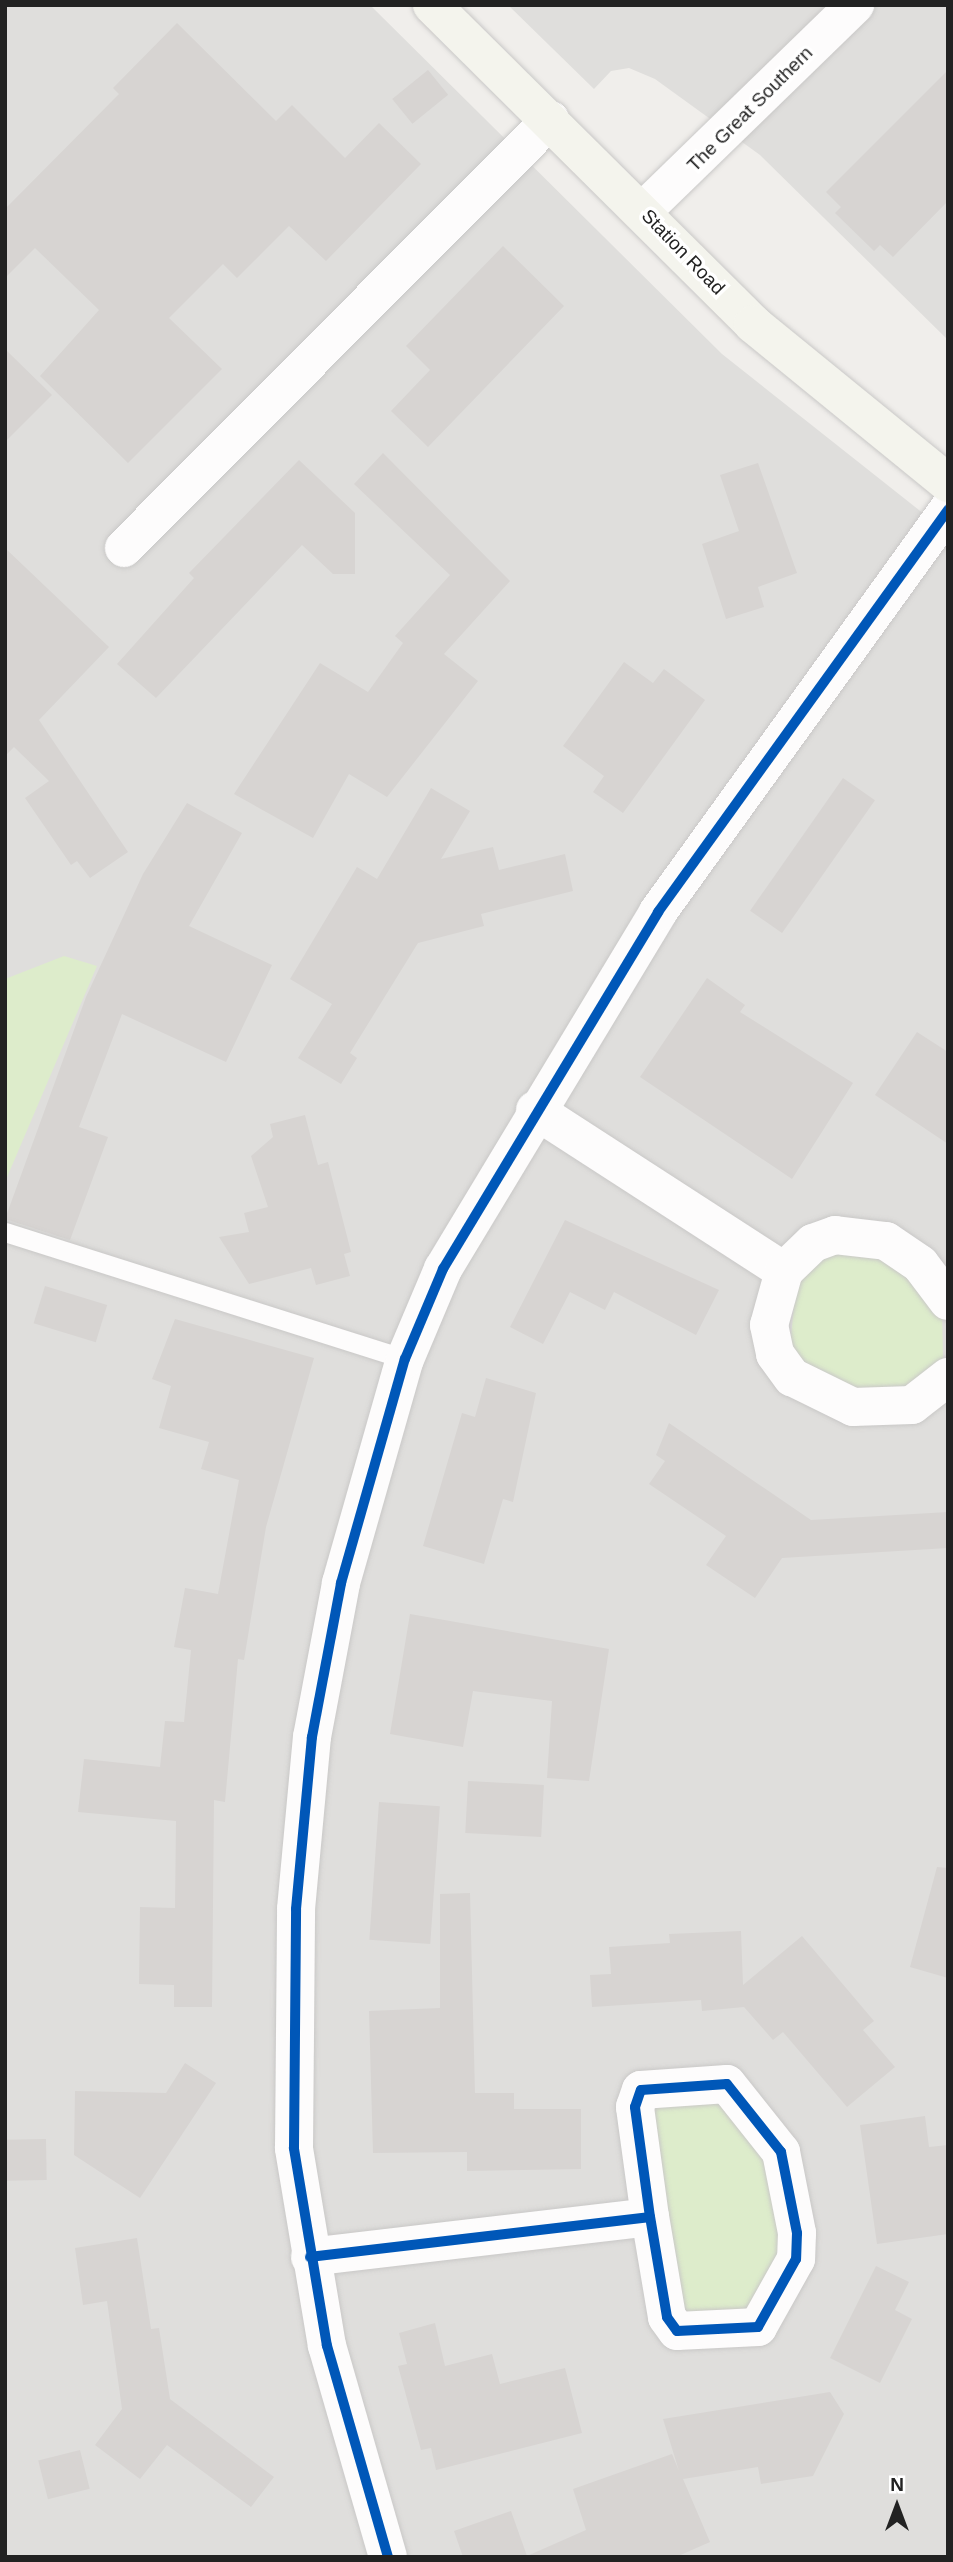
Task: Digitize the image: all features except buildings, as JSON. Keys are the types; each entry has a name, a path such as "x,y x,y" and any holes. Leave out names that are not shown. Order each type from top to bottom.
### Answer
{"main road":[{"name":"Station Road","path":"432,5 643,211 753,324 948,482"}],"street":[{"name":"The Great Southern","path":"643,211 855,5"},
{"path":"124,548 550,120"},
{"path":"388,2557 346,2428 310,2257 295,2148 296,1922 313,1737 341,1583 405,1359 443,1269 535,1110 745,785 948,510"},
{"path":"535,1110 784,1271"},
{"path":"948,1301 920,1264 864,1234 813,1243 784,1271 769,1325 775,1354 792,1377 853,1407 890,1410 912,1405 948,1377"},
{"path":"727,2084 782,2152 797,2233 796,2259 758,2327 677,2331 667,2317 650,2217 635,2107 640,2091 727,2084"},
{"path":"310,2257 650,2217"}],"lane":[{"path":"5,1232 405,1359"}],"shaded area":[{"path":"5,5 370,5 722,354 948,533 948,2557 5,2557"},
{"path":"508,5 948,5 948,340 760,155 655,79 629,68 611,71 594,89"}],"green space":[{"path":"64,956 97,966 5,1182 5,979"},
{"path":"828,1252 892,1257 942,1312 943,1359 932,1378 892,1396 820,1380 790,1348 796,1283"},
{"path":"709,2093 761,2141 784,2243 753,2310 693,2318 680,2304 648,2124 655,2107"}],"cycle path":[{"path":"388,2557 327,2346 294,2148 296,1909 312,1737 341,1583 405,1359 443,1269 658,912 948,510"},
{"path":"310,2257 650,2217 635,2107 641,2090 727,2084 781,2152 797,2233 796,2259 758,2327 677,2331 667,2317 650,2217"}]}
